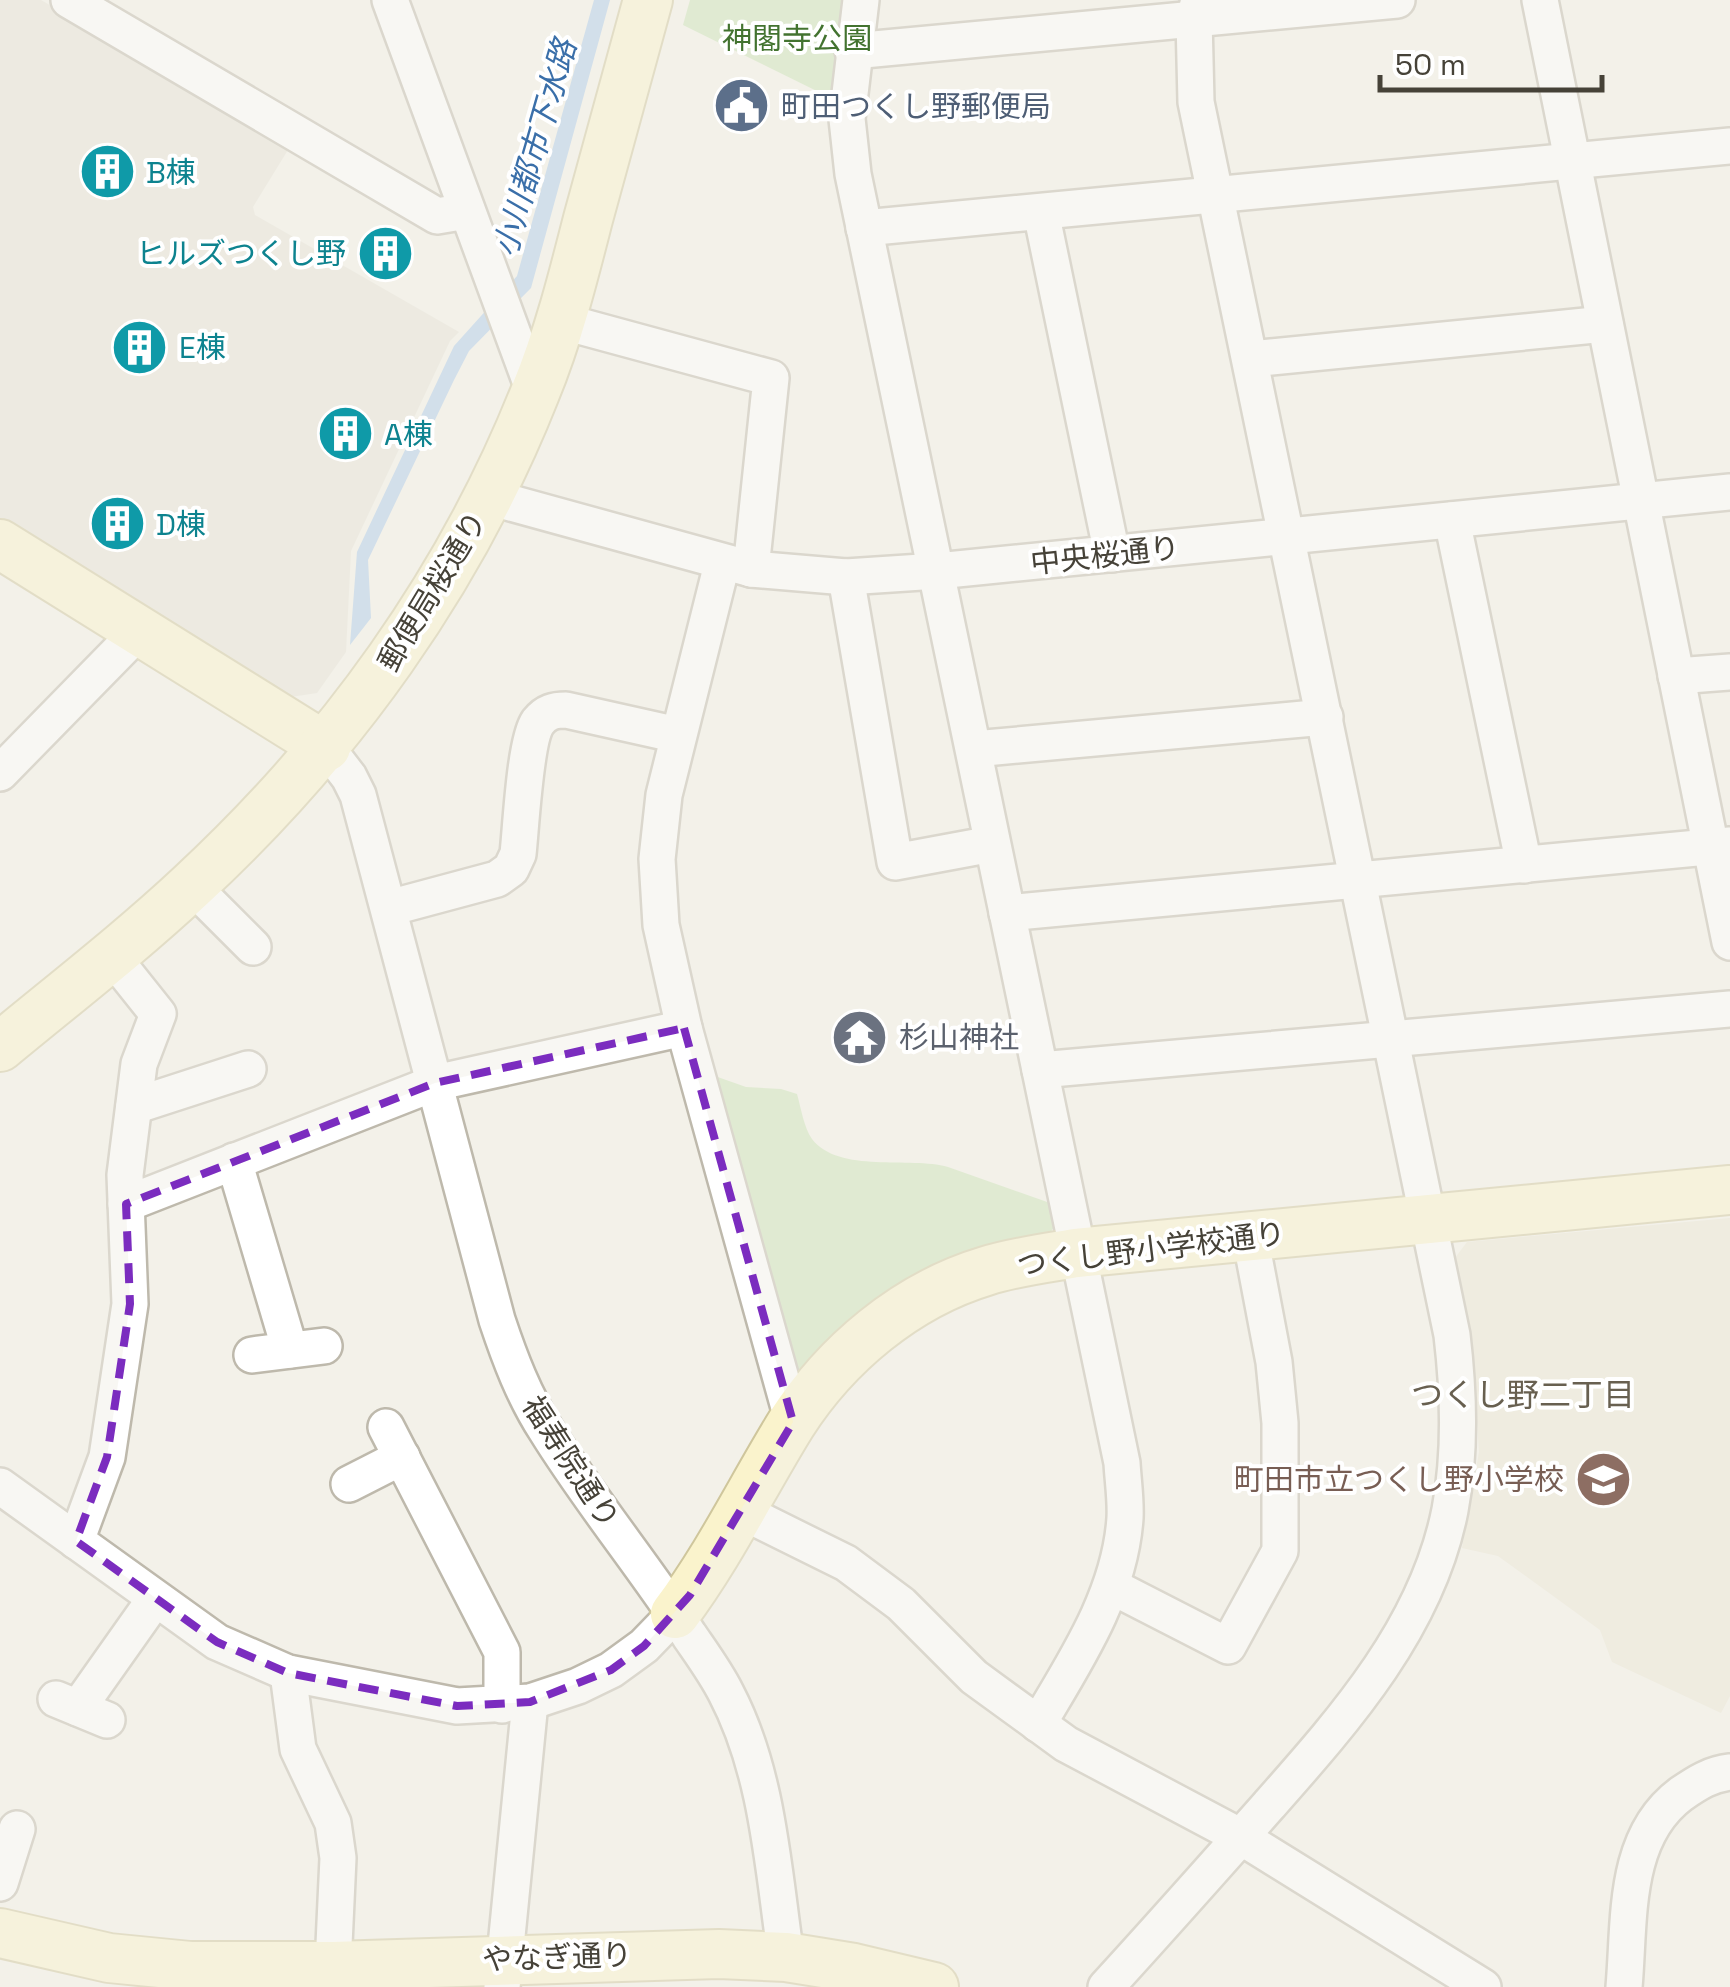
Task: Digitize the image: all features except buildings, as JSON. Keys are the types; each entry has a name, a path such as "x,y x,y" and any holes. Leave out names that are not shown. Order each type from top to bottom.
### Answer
{"street":[{"path":"69,0 437,216 467,211"},
{"path":"390,0 535,394"},
{"name":"郵便局桜通り","path":"0,1047 192,886 326,747 390,664 443,581 488,498 535,394 561,320 648,0"},
{"path":"861,0 847,119 864,228 1122,1463 1125,1518 1111,1586 1086,1643 1038,1724"},
{"path":"853,51 1196,10 1397,0"},
{"path":"1540,0 1676,676 1720,846 1730,942"},
{"path":"1106,1987 1333,1732 1382,1666 1432,1571 1450,1511 1459,1398 1452,1335 1196,102 1196,10"},
{"path":"864,228 1730,146"},
{"path":"1041,212 1112,554"},
{"path":"561,320 770,378 736,567 678,734 664,795 657,859 666,958 793,1422"},
{"path":"1251,358 1605,324"},
{"name":"中央桜通り","path":"488,498 736,567 846,577 937,572 1730,492"},
{"path":"1452,520 1524,865"},
{"path":"0,544 326,747"},
{"path":"846,577 895,862 992,844"},
{"path":"3,765 139,630"},
{"path":"1676,676 1730,672"},
{"path":"389,908 497,880 511,869 518,854 531,738 541,718 552,710 678,734"},
{"path":"974,749 1324,717"},
{"name":"福寿院通り","path":"326,747 358,795 497,1320 515,1374 546,1430 725,1689 754,1758 782,1972"},
{"path":"1007,913 1720,846"},
{"path":"192,886 253,947"},
{"path":"76,1541 107,1457 130,1304 125,1175 139,1064 158,1014 112,955"},
{"path":"1040,1070 1730,1009"},
{"path":"126,1204 436,1083 684,1028"},
{"path":"134,1106 248,1069"},
{"path":"234,1161 307,1348 252,1354"},
{"name":"つくし野小学校通り","path":"675,1614 793,1422 830,1374 876,1329 928,1294 986,1270 1076,1253 1730,1190"},
{"path":"1111,1586 1228,1646 1280,1551 1280,1422 1274,1362 1250,1236"},
{"path":"349,1484 394,1442 502,1652 516,1704 502,1973"},
{"path":"0,1486 217,1642 288,1673 457,1706 516,1704 612,1670 644,1646 675,1614"},
{"path":"741,1511 846,1563 901,1604 974,1677 1066,1744 1241,1838 1484,1987"},
{"path":"80,1709 156,1599"},
{"path":"288,1673 298,1749 333,1823 346,1973"},
{"path":"1624,1987 1634,1869 1645,1836 1667,1805 1680,1795 1716,1774 1730,1772"},
{"path":"0,1883 21,1830"},
{"name":"やなぎ通り","path":"0,1932 190,1976 502,1973 658,1954 782,1972 854,1968 934,1987"}],"highlighted area":[{"path":"684,1028 793,1422 690,1595 644,1646 611,1670 530,1702 457,1706 288,1673 217,1642 76,1541 107,1457 130,1304 126,1204 435,1083"}],"shaded area":[{"path":"0,0 41,0 291,145 253,207 255,215 459,332 450,341 351,551 346,652 317,693 284,698 0,521"},
{"name":"町田市立つくし野小学校","path":"1730,1218 1730,1696 1721,1713 1612,1662 1600,1630 1498,1556 1462,1548 1479,1452 1471,1330 1455,1258 1467,1242"}],"green space":[{"name":"神閣寺公園","path":"690,0 847,0 835,100 683,25"},
{"path":"712,1075 746,1087 797,1094 812,1139 839,1157 948,1167 1050,1203 1055,1226 1047,1237 806,1376 792,1371"}],"water":[{"path":"594,0 610,0 531,288 469,351 454,380 368,560 371,618 350,645 357,552 454,346 517,276"}],"place":[{"name":"町田つくし野郵便局","path":"742,106"},
{"name":"B棟","path":"107,172"},
{"name":"ヒルズつくし野","path":"385,253"},
{"name":"E棟","path":"140,347"},
{"name":"A棟","path":"345,434"},
{"name":"D棟","path":"117,524"},
{"name":"杉山神社","path":"860,1037"},
{"name":"町田市立つくし野小学校","path":"1603,1479"}],"district":[{"name":"つくし野二丁目","path":"1523,1395"}],"water label":[{"name":"小川都市下水路","path":"535,148"}]}
